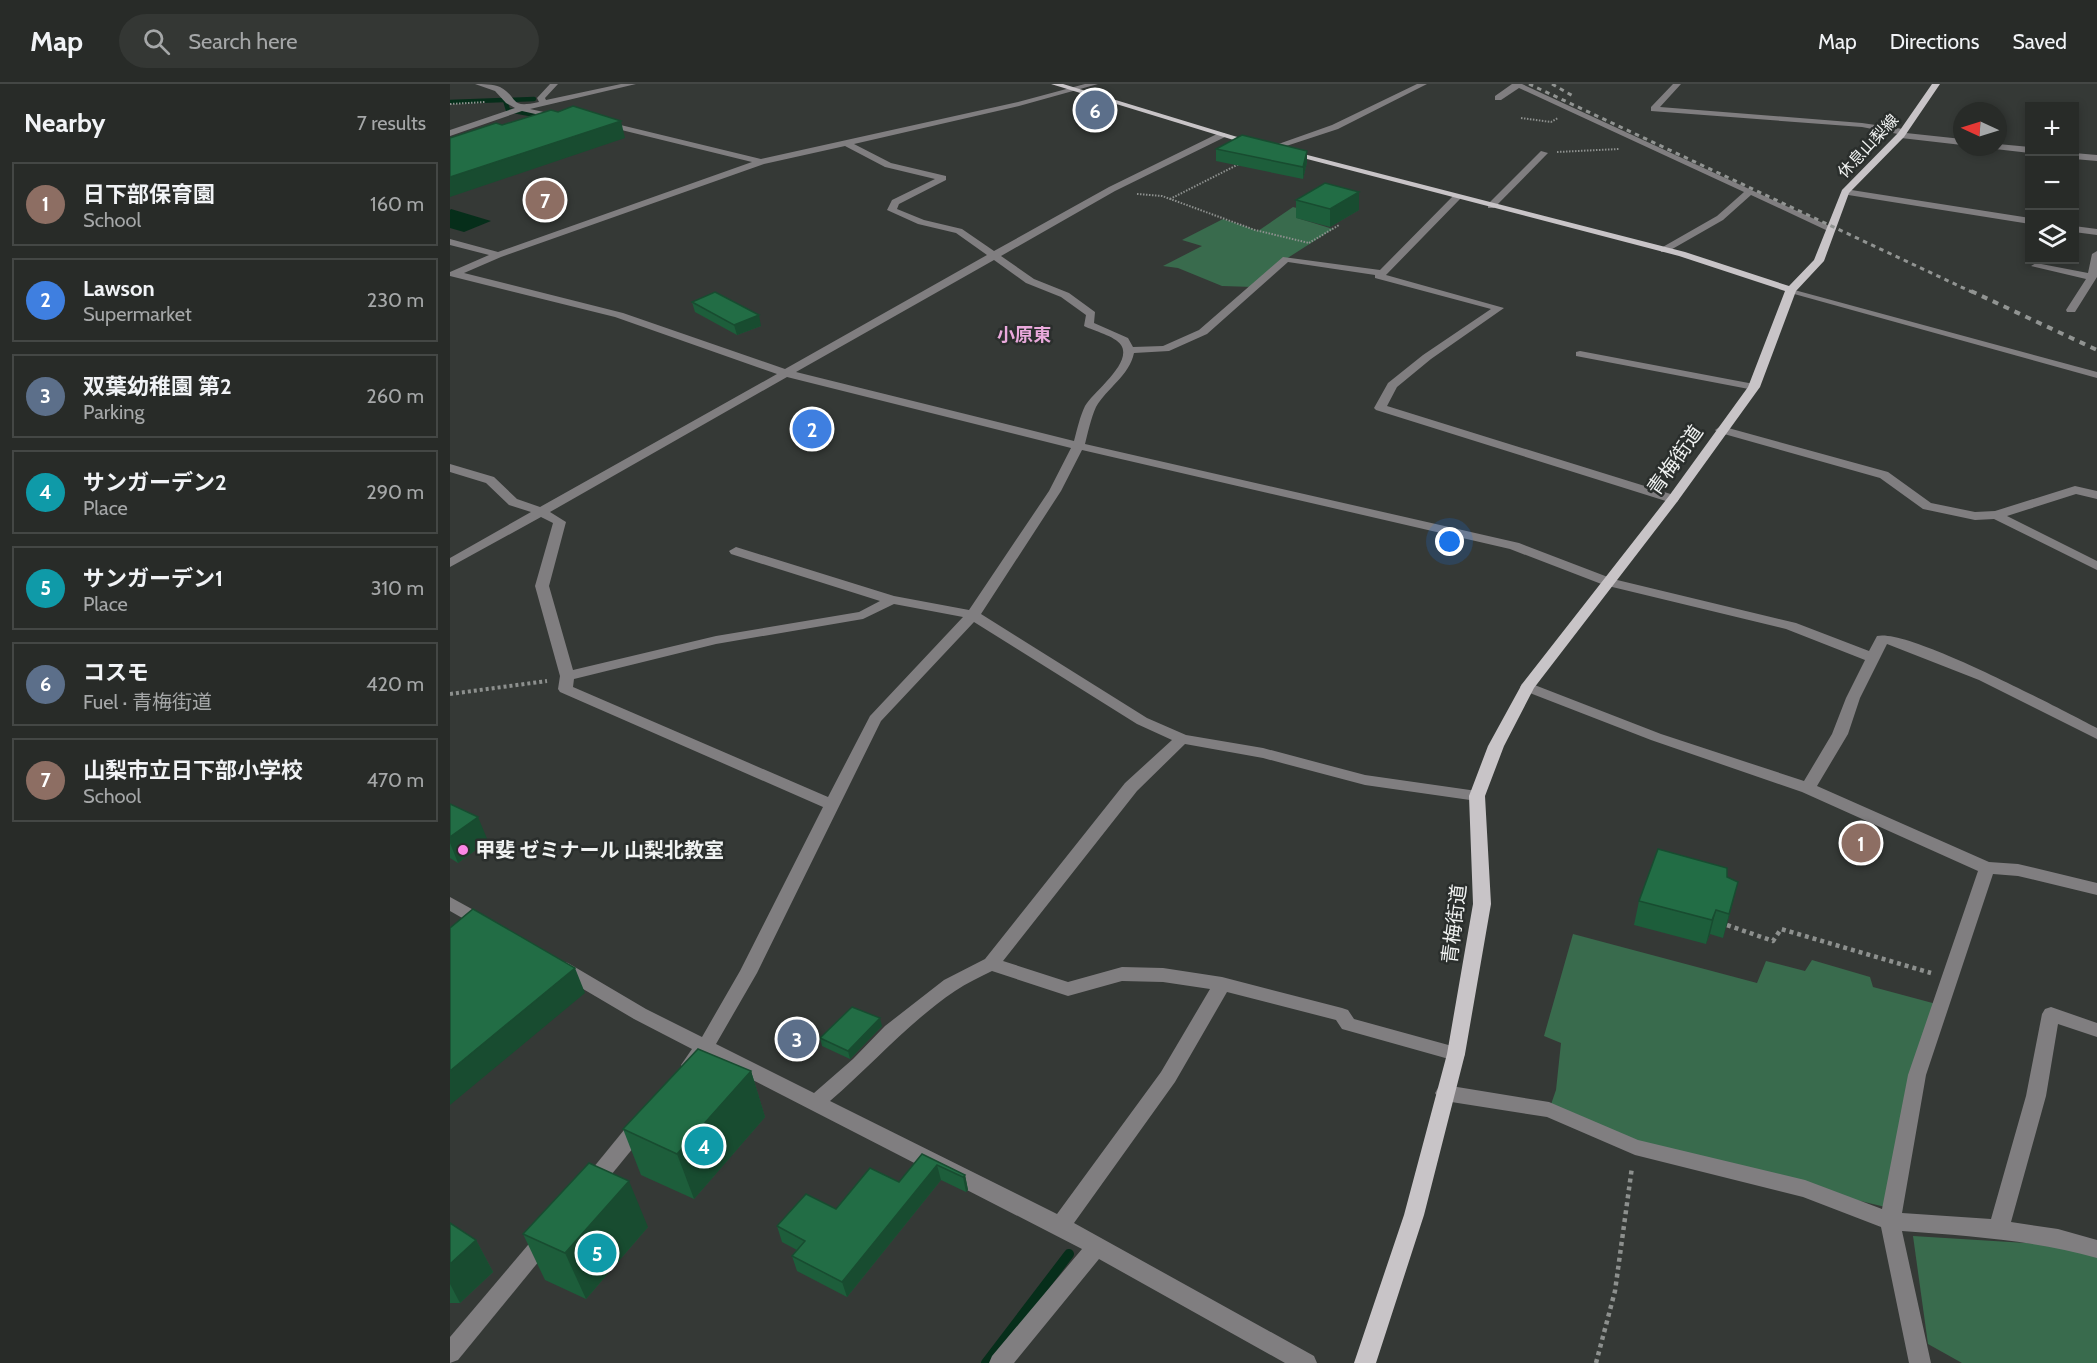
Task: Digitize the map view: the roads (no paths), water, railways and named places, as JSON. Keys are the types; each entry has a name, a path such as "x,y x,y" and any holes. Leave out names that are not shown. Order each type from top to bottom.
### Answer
{"main road":[{"path":"1055,84 1222,135 1491,207 1664,250 1791,290"},
{"name":"休息山梨線","path":"1791,290 1819,261 1845,192 1902,134 1936,84"},
{"name":"青梅街道","path":"1365,1363 1414,1215 1456,1054 1482,904 1477,796 1496,746 1527,687 1673,499 1754,387 1791,290"}],"street":[{"path":"478,84 498,89 520,109 571,118"},
{"path":"544,103 541,98 554,84"},
{"path":"450,133 508,112 632,84"},
{"path":"453,274 498,255 761,162 1094,84"},
{"path":"1271,148 1335,127 1423,84"},
{"path":"1677,84 1653,109 1862,125 1902,134 1953,141"},
{"path":"1498,98 1517,85 1831,230"},
{"path":"591,120 761,162"},
{"path":"450,563 994,258 1112,189 1222,135"},
{"path":"676,1082 705,1047 748,973 875,718 973,615 1055,490 1078,446 1090,406 1111,384 1126,360 1129,350 1124,340 1101,332 1088,324 1091,314 1065,295 1030,281 994,258 959,231 921,222 892,210 895,202 943,178 888,165 846,143"},
{"path":"2007,148 2025,150"},
{"path":"1491,207 1545,153"},
{"path":"2079,156 2097,158"},
{"path":"1845,192 2025,220"},
{"path":"1664,250 1720,218 1748,193"},
{"path":"1457,197 1379,276 1499,308 1427,357 1392,385 1380,408 1673,499"},
{"path":"2079,230 2097,232"},
{"path":"450,242 498,255"},
{"path":"2071,310 2092,277 2097,254"},
{"path":"1129,350 1165,349 1203,332 1286,259 1381,273"},
{"path":"2036,266 2092,277"},
{"path":"453,274 619,315 785,374 1078,446 1514,546 1609,582 1791,626 1871,657"},
{"path":"1791,290 2097,375"},
{"path":"1580,354 1754,387"},
{"path":"1721,430 1884,475 1927,506 1975,516 1996,515 2075,490 2097,495"},
{"path":"450,468 490,480 513,502 540,511 560,522 542,586 567,676 565,689 831,804"},
{"path":"1996,515 2093,564"},
{"path":"736,551 892,600 973,615 1142,721 1182,739 1263,753 1365,780 1477,796"},
{"path":"567,676 716,640 863,615 892,600"},
{"path":"1808,788 1840,734 1871,657 1882,639 1895,640 1984,677 2097,734"},
{"path":"1527,687 1656,737 1808,788 1987,868 2018,870 2097,889"},
{"path":"816,1102 892,1031 950,985 991,964 1131,787 1182,739"},
{"path":"1920,1363 1890,1221 1917,1074 1987,868"},
{"path":"450,903 500,932"},
{"path":"550,961 640,1014 1060,1226 1306,1363"},
{"path":"991,964 1068,989 1122,974 1163,975 1222,984 1342,1015 1348,1024 1456,1054"},
{"path":"1060,1226 1168,1077 1222,984"},
{"path":"1999,1229 2036,1096 2051,1014 2097,1030"},
{"path":"1445,1094 1549,1110 1635,1147 1805,1190 1890,1221 1999,1229 2058,1238 2097,1249"},
{"path":"581,1196 654,1108"},
{"path":"450,1353 559,1223"},
{"path":"1000,1363 1097,1246"}],"waterway":[{"path":"505,100 534,99"},
{"path":"450,102 505,100"},
{"path":"505,100 508,110 546,117"},
{"path":"986,1363 1069,1254"}],"railway":[{"path":"1529,84 1974,293"},
{"path":"1552,84 1573,96"},
{"path":"1971,291 2097,350"}],"place":[{"name":"コスモ","path":"1095,110"},
{"name":"山梨市立日下部小学校","path":"545,200"},
{"name":"Lawson","path":"812,429"},
{"name":"日下部保育園","path":"1861,843"},
{"name":"甲斐 ゼミナール 山梨北教室","path":"463,850"},
{"name":"双葉幼稚園 第2","path":"797,1039"},
{"name":"サンガーデン2","path":"704,1146"},
{"name":"サンガーデン1","path":"597,1253"}],"district":[{"name":"小原東","path":"1024,335"}]}
